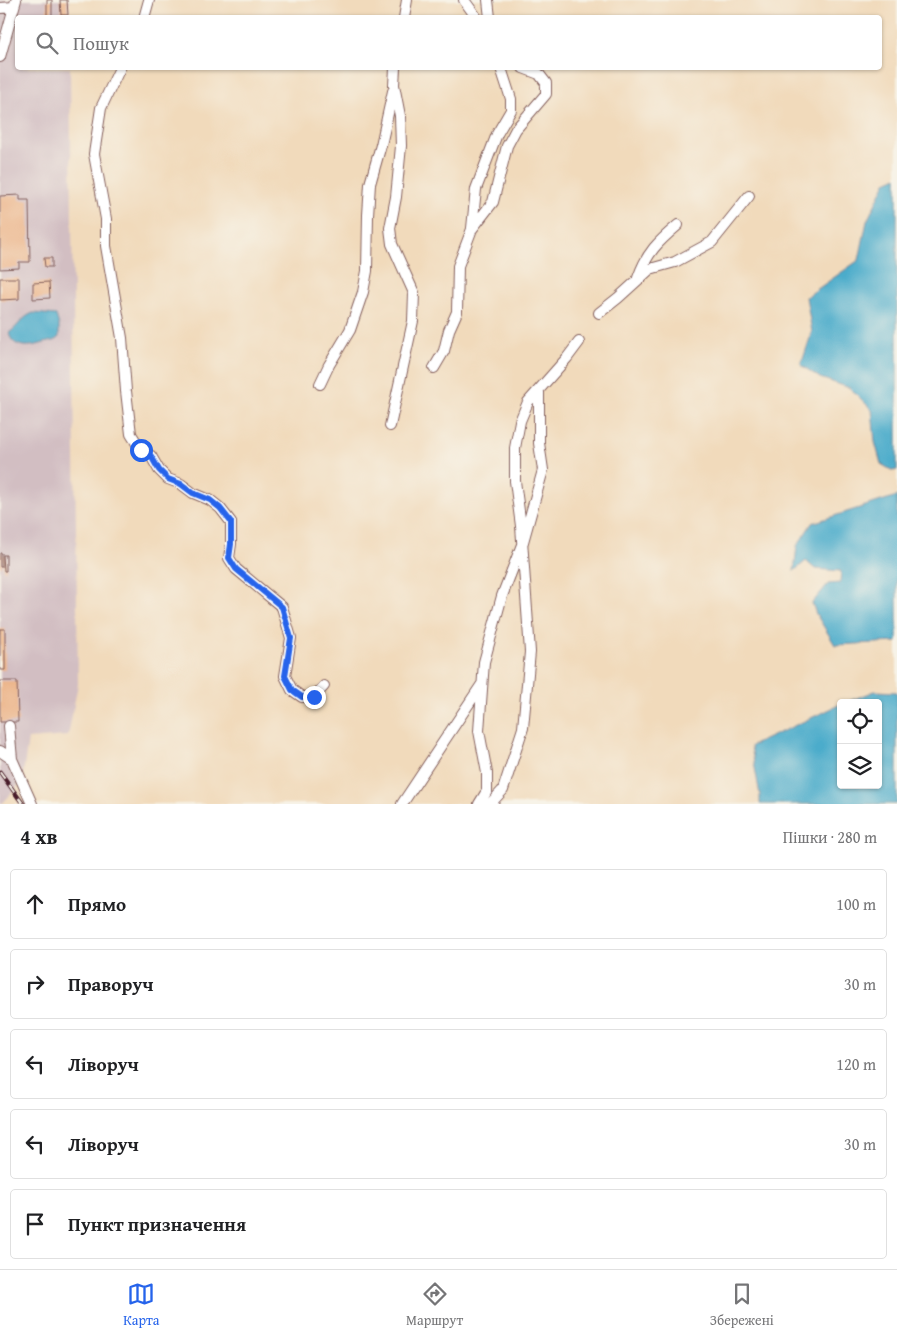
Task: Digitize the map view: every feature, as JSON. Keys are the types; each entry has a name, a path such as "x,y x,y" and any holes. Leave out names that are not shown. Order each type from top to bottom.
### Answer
{"lane":[{"path":"145,15 149,0"},
{"path":"404,15 407,0"},
{"path":"464,0 475,15"},
{"path":"488,0 490,15"},
{"path":"0,8 15,4"},
{"path":"0,57 15,4"},
{"path":"119,70 101,108 94,154 106,219 106,246 122,338 131,434 141,450 151,456 159,470 168,479 210,500 220,508 231,522 229,558 236,569 282,607 291,638 285,676 292,690 302,697 314,697 324,686"},
{"path":"320,384 350,330 363,292 367,271 370,184 382,145 394,85 395,70"},
{"path":"434,368 444,352 449,330 457,312 458,266 472,228 476,189 497,134 510,110 511,98 502,70"},
{"path":"472,228 493,202 507,146 516,129 546,94 546,83 539,74 528,70"},
{"path":"390,426 413,321 414,293 392,244 390,228 396,197 401,146 400,116 394,85"},
{"path":"599,313 650,268 675,262 712,242 749,196"},
{"path":"637,281 643,262 655,244 678,225"},
{"path":"479,804 503,790 523,728 530,652 523,542 515,481 515,448 520,422 528,402 579,342"},
{"path":"491,798 478,731 484,662 502,596 523,542 543,470 539,443 539,390"},
{"path":"402,804 483,683"},
{"path":"9,726 12,759 32,804"},
{"path":"0,750 12,759"}],"shaded area":[{"path":"0,0 69,0 69,15 15,15 15,70 70,70 78,684 68,736 28,739 22,781 0,804"}],"water":[{"path":"897,177 897,470 893,471 881,464 875,442 872,410 850,388 820,378 801,365 812,332 806,297 859,260 867,221 886,182"},
{"path":"33,313 56,315 59,325 59,337 54,341 34,346 18,345 14,342 9,333"},
{"path":"897,496 897,642 835,645 816,614 812,603 828,584 840,583 841,571 815,569 806,561 794,571 797,546 812,523"},
{"path":"875,691 897,692 897,804 760,804 751,746 837,706 837,789 882,789 882,699 854,699"}],"building":[{"path":"47,0 52,0 52,15 47,15"},
{"path":"60,0 67,0 68,15 61,15"},
{"path":"20,195 20,200 29,200 30,262 19,262 19,268 0,269 0,196"},
{"path":"44,258 52,258 52,267 45,267"},
{"path":"0,278 19,278 19,299 0,300"},
{"path":"49,282 50,298 33,299 33,283"},
{"path":"0,553 2,553 2,567 0,567"},
{"path":"3,555 6,555 6,571 4,571"},
{"path":"0,629 5,629 5,670 0,670"},
{"path":"0,681 17,681 18,722 0,722"}],"railway":[{"path":"0,772 23,804"}],"route":[{"path":"141,450 151,456 159,470 168,479 210,500 220,508 231,522 229,558 236,569 282,607 291,638 285,676 292,690 302,697 314,697"}]}
